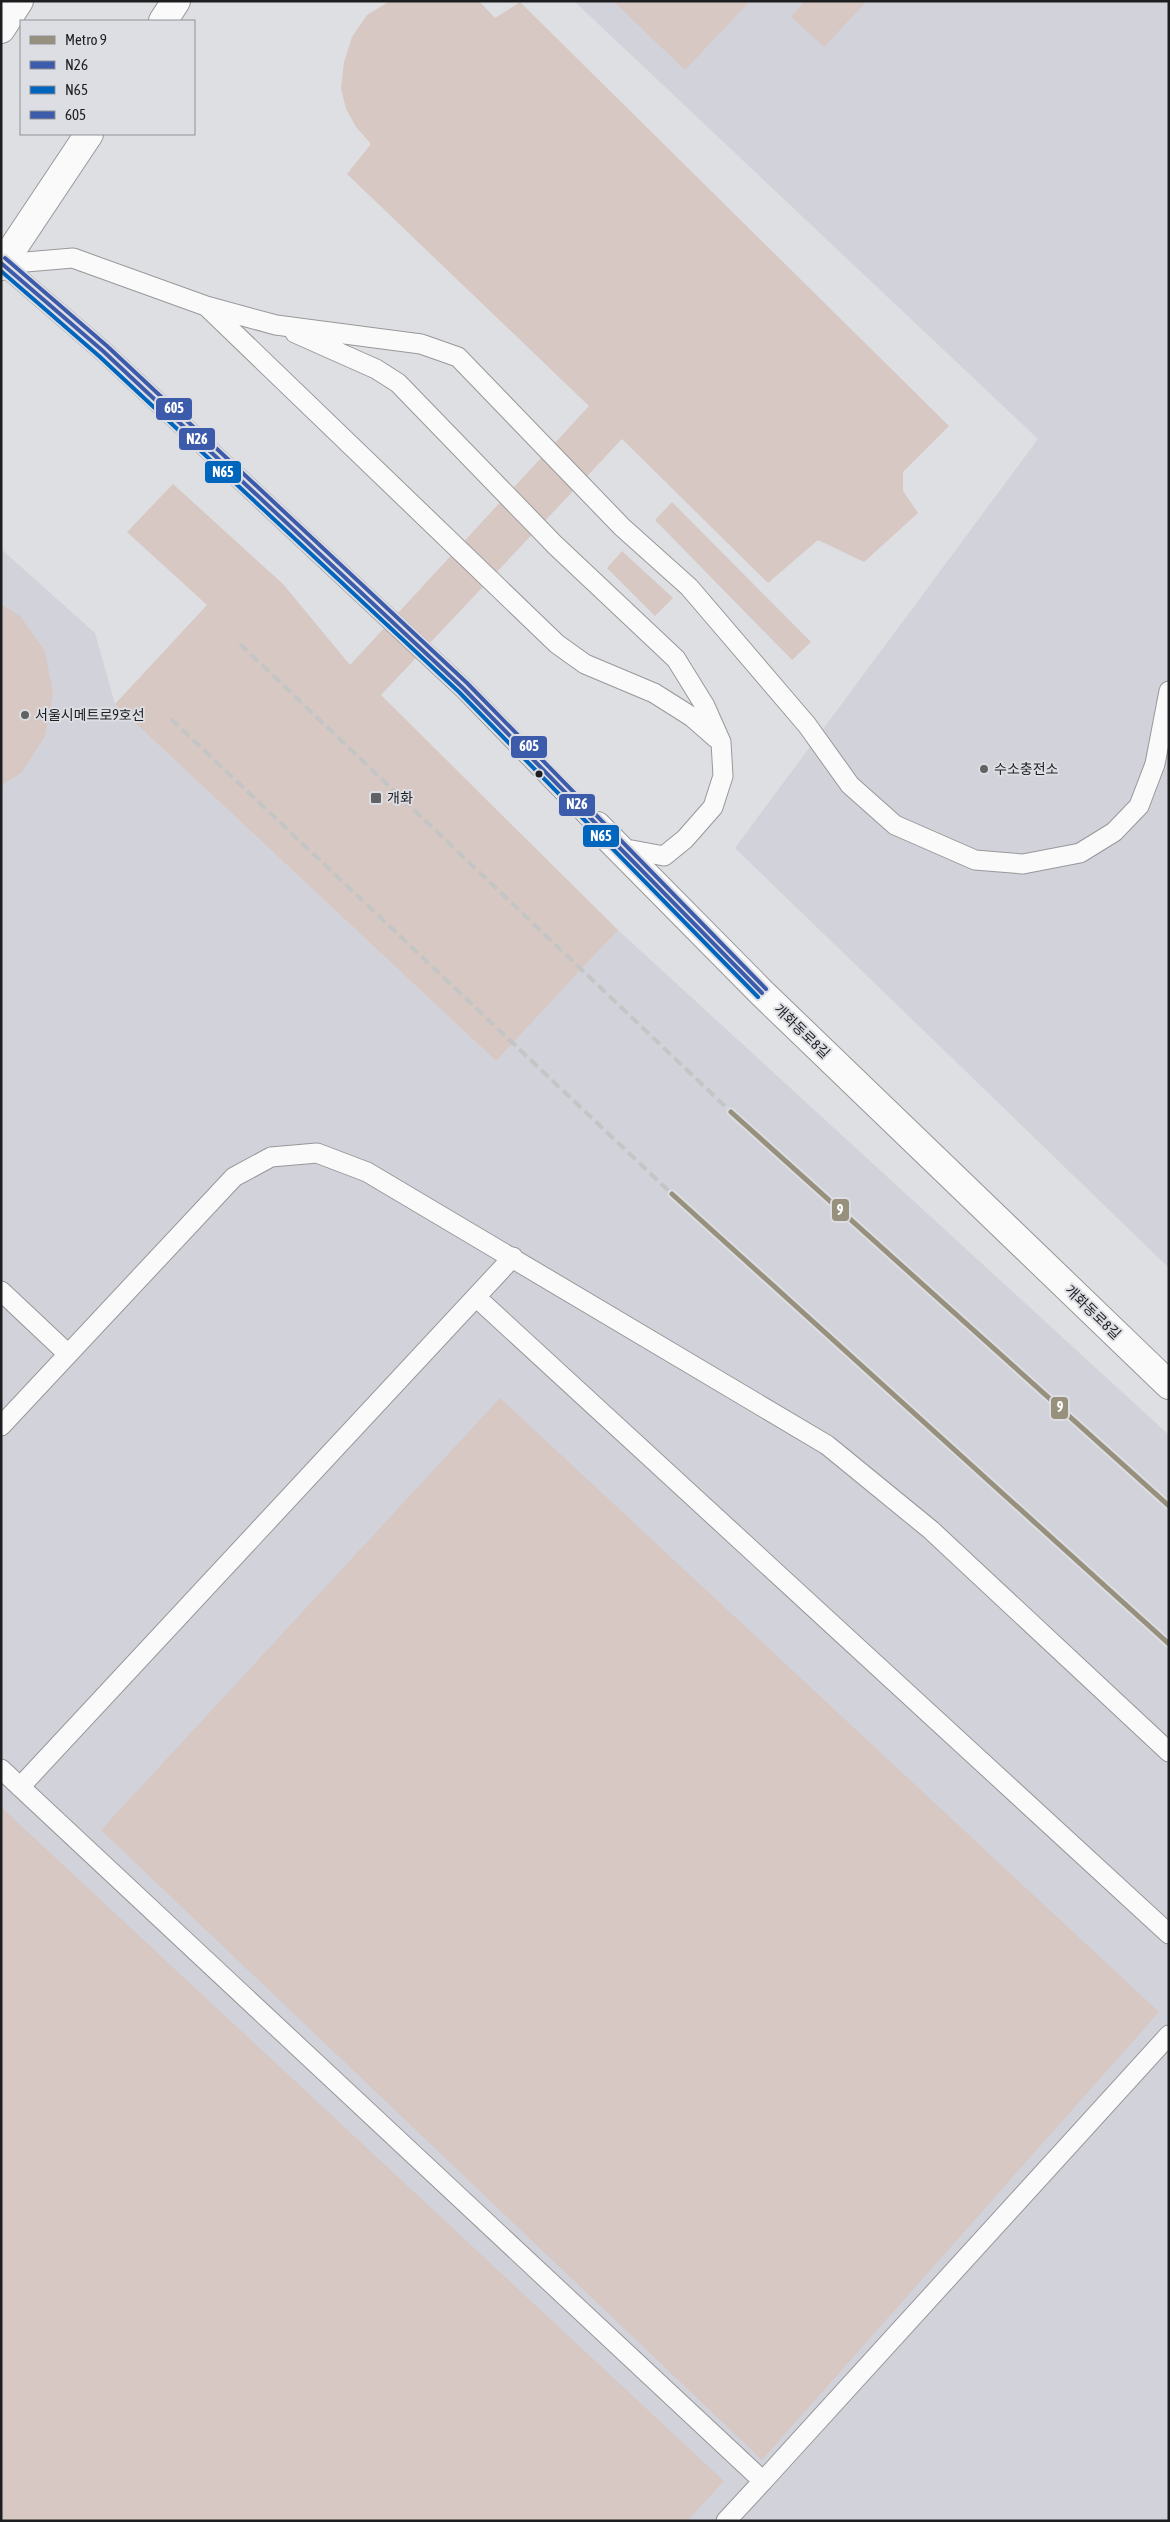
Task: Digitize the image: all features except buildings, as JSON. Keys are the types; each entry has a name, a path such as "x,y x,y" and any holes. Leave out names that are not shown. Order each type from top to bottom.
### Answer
{"main road":[{"path":"1,29 20,1"},
{"path":"164,20 176,1"},
{"path":"2,264 88,135"},
{"name":"개화동로8길","path":"597,826 762,993 1169,1384"}],"lane":[{"path":"2,264 73,258 206,306 276,325 420,344 458,357 622,527 689,586 807,725 850,785 895,826 975,860 1023,864 1080,853 1114,832 1140,806 1155,764 1169,691"},
{"name":"개화동로8길","path":"2,264 102,351 463,688 597,826"},
{"path":"206,306 557,644 585,664 654,693 692,718 721,742"},
{"path":"276,325 376,369 398,383 555,545 676,659 705,706 721,742 723,776 713,807 685,839 664,856 632,850"},
{"path":"1,1426 234,1177 271,1156 317,1153 367,1172 827,1445 930,1530 1169,1752"},
{"path":"20,1787 512,1257"},
{"path":"1,1291 68,1354"},
{"path":"476,1297 1169,1934"},
{"path":"1,1769 763,2481"},
{"path":"726,2521 1169,2035"}],"shaded area":[{"path":"574,1 1169,1 1169,1268 735,848 1038,439"},
{"path":"1,549 95,633 115,704 496,1061 618,930 1169,1435 1169,2521 1,2521"}],"railway":[{"path":"240,644 731,1112"},
{"path":"171,719 672,1194"}],"metro line":[{"name":"9","path":"731,1112 1169,1506"},
{"name":"9","path":"672,1194 1169,1644"}],"transit line":[{"name":"605","path":"5,258 107,346 467,683 766,989"},
{"name":"N26","path":"1,263 103,351 463,688 762,993"},
{"name":"N65","path":"1,271 99,356 459,692 758,997"}],"place":[{"name":"서울시메트로9호선","path":"25,715"},
{"name":"수소충전소","path":"984,769"},
{"name":"개화","path":"376,798"}]}
